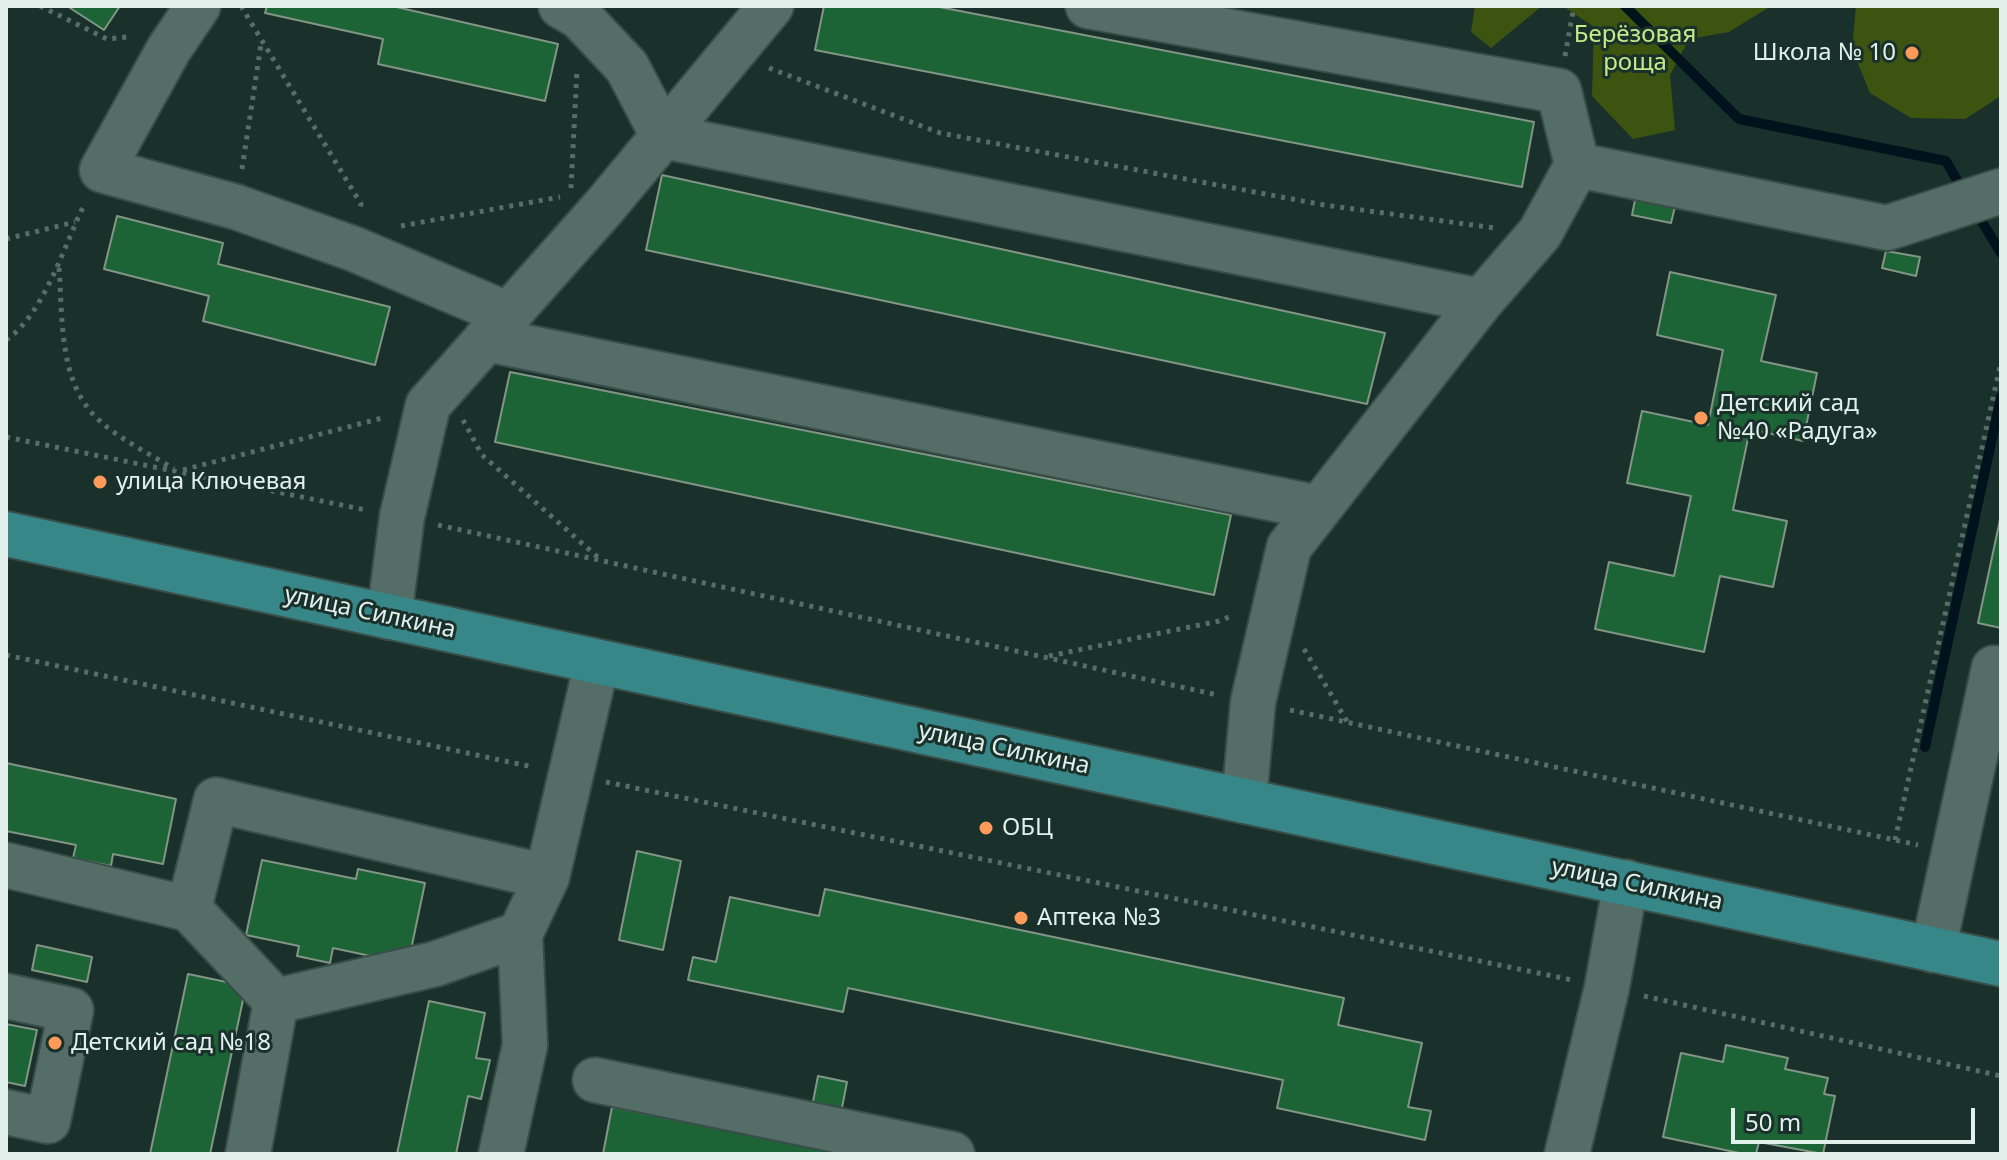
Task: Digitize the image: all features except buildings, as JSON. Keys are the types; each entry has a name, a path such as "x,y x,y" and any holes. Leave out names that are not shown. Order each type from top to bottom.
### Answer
{"main road":[{"name":"улица Силкина","path":"6,534 2001,964"}],"lane":[{"path":"198,6 169,49 102,170 236,207 354,249 497,327 1319,508"},
{"path":"389,617 402,517 436,396 663,136 771,6"},
{"path":"1088,6 1559,91 1577,165 1540,233 1481,301 1289,547 1253,702 1244,801"},
{"path":"570,12 627,67 663,136"},
{"path":"663,136 1481,301"},
{"path":"1577,165 1887,228 2001,191"},
{"path":"501,1154 525,1045 520,934 547,877 597,662"},
{"path":"1933,950 1994,668 2001,669"},
{"path":"189,909 216,800 547,877"},
{"path":"6,865 189,909 276,1001"},
{"path":"1567,1154 1607,987 1626,882"},
{"path":"276,1001 435,964 520,934"},
{"path":"6,996 71,1010 48,1121 6,1112"},
{"path":"248,1154 276,1001"},
{"path":"595,1080 952,1154"}],"path":[{"path":"40,6 107,39 127,37"},
{"path":"241,6 361,204 354,249"},
{"path":"1559,91 1574,6"},
{"path":"400,226 571,195 570,12"},
{"path":"236,207 261,43"},
{"path":"732,54 940,133 1324,205 1540,233"},
{"path":"6,340 19,332 59,268 76,222 102,170"},
{"path":"6,239 76,222"},
{"path":"59,268 68,366 80,399 100,422 178,472 436,396 482,455 601,560"},
{"path":"1895,840 2001,362"},
{"path":"6,437 402,517 1954,851"},
{"path":"1044,657 1219,621 1277,596 1315,670 1348,723"},
{"path":"6,655 572,775 1607,987 2001,1076"}],"green space":[{"name":"Берёзовая роща","path":"1475,6 1542,6 1491,48 1471,32"},
{"name":"Берёзовая роща","path":"1563,6 1771,6 1729,32 1689,39 1670,75 1675,130 1633,139 1592,96 1594,27"},
{"name":"Школа № 10","path":"1856,6 2001,6 2001,96 1965,119 1911,118 1870,93 1852,49"}],"waterway":[{"path":"1625,6 1739,119 1946,161 1961,187"},
{"path":"1979,217 2001,253"},
{"path":"1925,747 2001,397"}],"place":[{"name":"Школа № 10","path":"1912,53"},
{"name":"Детский сад №40 «Радуга»","path":"1701,418"},
{"name":"улица Ключевая","path":"100,482"},
{"name":"ОБЦ","path":"986,828"},
{"name":"Аптека №3","path":"1021,918"},
{"name":"Детский сад №18","path":"55,1043"}]}
